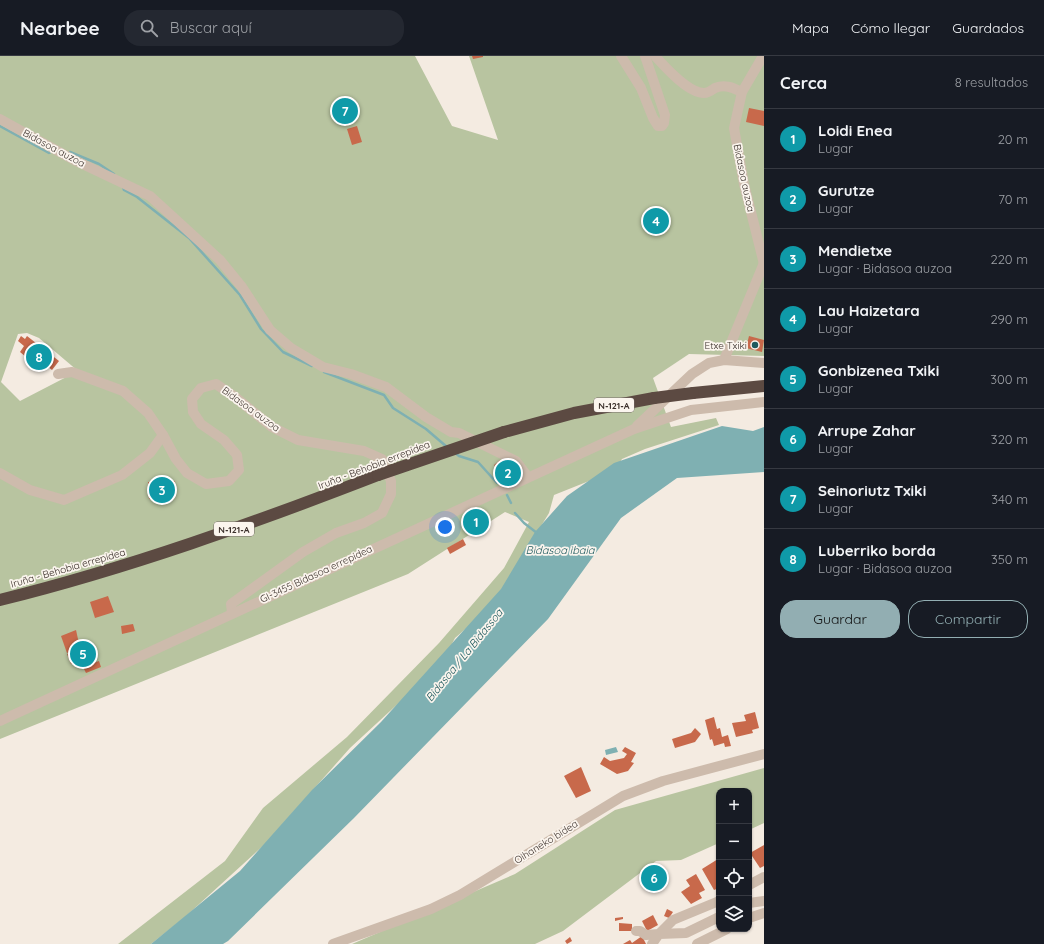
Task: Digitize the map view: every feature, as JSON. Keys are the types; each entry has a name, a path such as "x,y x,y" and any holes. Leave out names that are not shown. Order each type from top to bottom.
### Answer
{"highway":[{"name":"Iruña - Behobia errepidea","path":"3,599 88,576 232,530 378,475 504,432 574,413 654,398 764,386"}],"street":[{"path":"621,56 640,88 653,118 658,126 662,126 664,124 665,115 645,56"},
{"path":"655,56 665,68 694,92 705,93 717,88 729,86 742,92"},
{"name":"Bidasoa auzoa","path":"724,360 764,264 744,184 734,128 742,92 763,56"},
{"name":"Bidasoa auzoa","path":"0,119 74,160 150,196 220,260 242,287 270,330 290,348 323,367 351,374 386,387 426,417 451,432 459,433 516,461 528,477"},
{"path":"634,429 699,368 709,363 724,360 764,363"},
{"name":"Bidasoa auzoa","path":"58,374 72,372 123,391 148,413 163,435 176,459 187,473 206,484 229,481 239,470 237,455 224,440 202,424 194,412 192,399 201,388 216,384 235,397 272,427 298,440 364,451 382,459 391,481 391,494 382,513 364,523 336,533 303,552 231,604 232,613"},
{"path":"668,397 671,410 678,414"},
{"path":"634,429 678,414 704,408 764,402"},
{"name":"GI-3455 Bidasoa errepidea","path":"0,721 634,429"},
{"path":"0,473 30,490 64,500 122,475 150,454 163,435"},
{"name":"Oihaneko bidea","path":"333,944 431,908 460,895 624,796 663,781 764,754"},
{"path":"752,883 764,877"},
{"path":"752,903 764,901"},
{"path":"652,944 659,934 673,920 716,902"},
{"path":"752,917 764,913"},
{"path":"636,931 640,931 646,935 686,933 716,918"},
{"path":"697,944 721,932"}],"green space":[{"path":"0,56 415,56 452,126 498,140 469,56 764,56 764,356 689,354 653,378 671,427 716,418 719,425 645,449 622,459 614,471 554,495 549,513 492,606 455,638 442,663 350,748 265,844 185,917 151,944 118,944 225,861 263,808 347,737 439,643 504,568 529,522 505,512 408,574 0,739","holes":["27,333 39,338 78,371 20,401 1,382 18,334"]},
{"path":"764,768 764,823 752,829 752,788 716,788 716,844 681,860 656,861 563,931 535,944 352,944 515,874 615,810"}],"water":[{"name":"Bidasoa ibaia","path":"722,426 753,431 764,427 764,472 677,478 621,518 548,619 354,818 228,941 223,944 151,944 240,871 312,790 381,722 501,589 535,532 567,496 614,463"},
{"path":"616,747 618,752 606,755 605,750"}],"building":[{"path":"472,56 483,56 483,57 473,59"},
{"path":"344,96 356,121 346,126 334,101"},
{"path":"749,108 764,111 764,126 746,122"},
{"path":"357,126 362,142 352,145 347,129"},
{"path":"661,208 669,219 651,233 642,223"},
{"path":"21,336 25,339 27,336 59,361 52,370 47,366 43,371 20,352 24,346 18,341"},
{"name":"Etxe Txiki","path":"749,336 764,340 762,352 746,348"},
{"path":"500,460 503,464 511,461 518,475 504,482 494,465"},
{"path":"175,481 175,498 149,499 148,482"},
{"path":"467,513 485,514 483,531 467,530"},
{"path":"463,539 466,545 450,554 447,548"},
{"path":"108,596 114,612 95,618 90,602"},
{"path":"133,624 135,631 122,634 121,626"},
{"path":"76,630 80,648 67,653 61,636"},
{"path":"95,645 98,655 71,664 67,654"},
{"path":"99,661 101,667 86,673 83,667"},
{"path":"755,712 759,728 752,730 753,733 736,737 732,723 746,721 744,715"},
{"path":"714,717 717,729 720,728 722,737 728,735 731,746 725,747 724,743 714,746 712,739 710,740 705,720"},
{"path":"695,728 701,734 695,742 675,748 672,739 691,733"},
{"path":"625,747 636,753 631,762 634,763 628,771 617,774 600,764 604,757 610,761 624,758 627,754 622,751"},
{"path":"581,767 591,791 576,798 564,776"},
{"path":"764,845 764,866 760,868 752,856 752,852"},
{"path":"716,860 716,889 714,890 702,869"},
{"path":"655,868 664,877 653,888 644,879"},
{"path":"696,874 705,890 699,893 702,898 691,904 681,892 690,886 686,880"},
{"path":"667,909 673,912 669,918 664,916"},
{"path":"653,915 658,925 647,931 642,921"},
{"path":"623,917 623,919 615,921 615,918"},
{"path":"619,923 632,924 632,931 619,931"},
{"path":"642,936 646,944 623,944 630,940 632,943"},
{"path":"570,937 572,941 567,944 565,941"}],"waterway":[{"path":"0,126 49,153 53,151"},
{"path":"70,152 99,164 114,174"},
{"path":"123,187 124,190 137,197 189,238 240,295 261,329 283,352 312,366"},
{"path":"324,372 384,395 393,408 426,429 447,447"},
{"path":"454,452 459,456 478,462 497,483"},
{"path":"507,495 511,503"},
{"path":"515,513 524,523 537,533"}],"place":[{"name":"Seinoriutz Txiki","path":"345,111"},
{"name":"Lau Haizetara","path":"656,221"},
{"name":"Etxe Txiki","path":"755,345"},
{"name":"Luberriko borda","path":"39,357"},
{"name":"Gurutze","path":"508,473"},
{"name":"Mendietxe","path":"162,490"},
{"name":"Loidi Enea","path":"476,522"},
{"name":"Gonbizenea Txiki","path":"83,654"},
{"name":"Arrupe Zahar","path":"654,878"}],"water label":[{"name":"Bidasoa / La Bidassoa","path":"464,655"}]}
